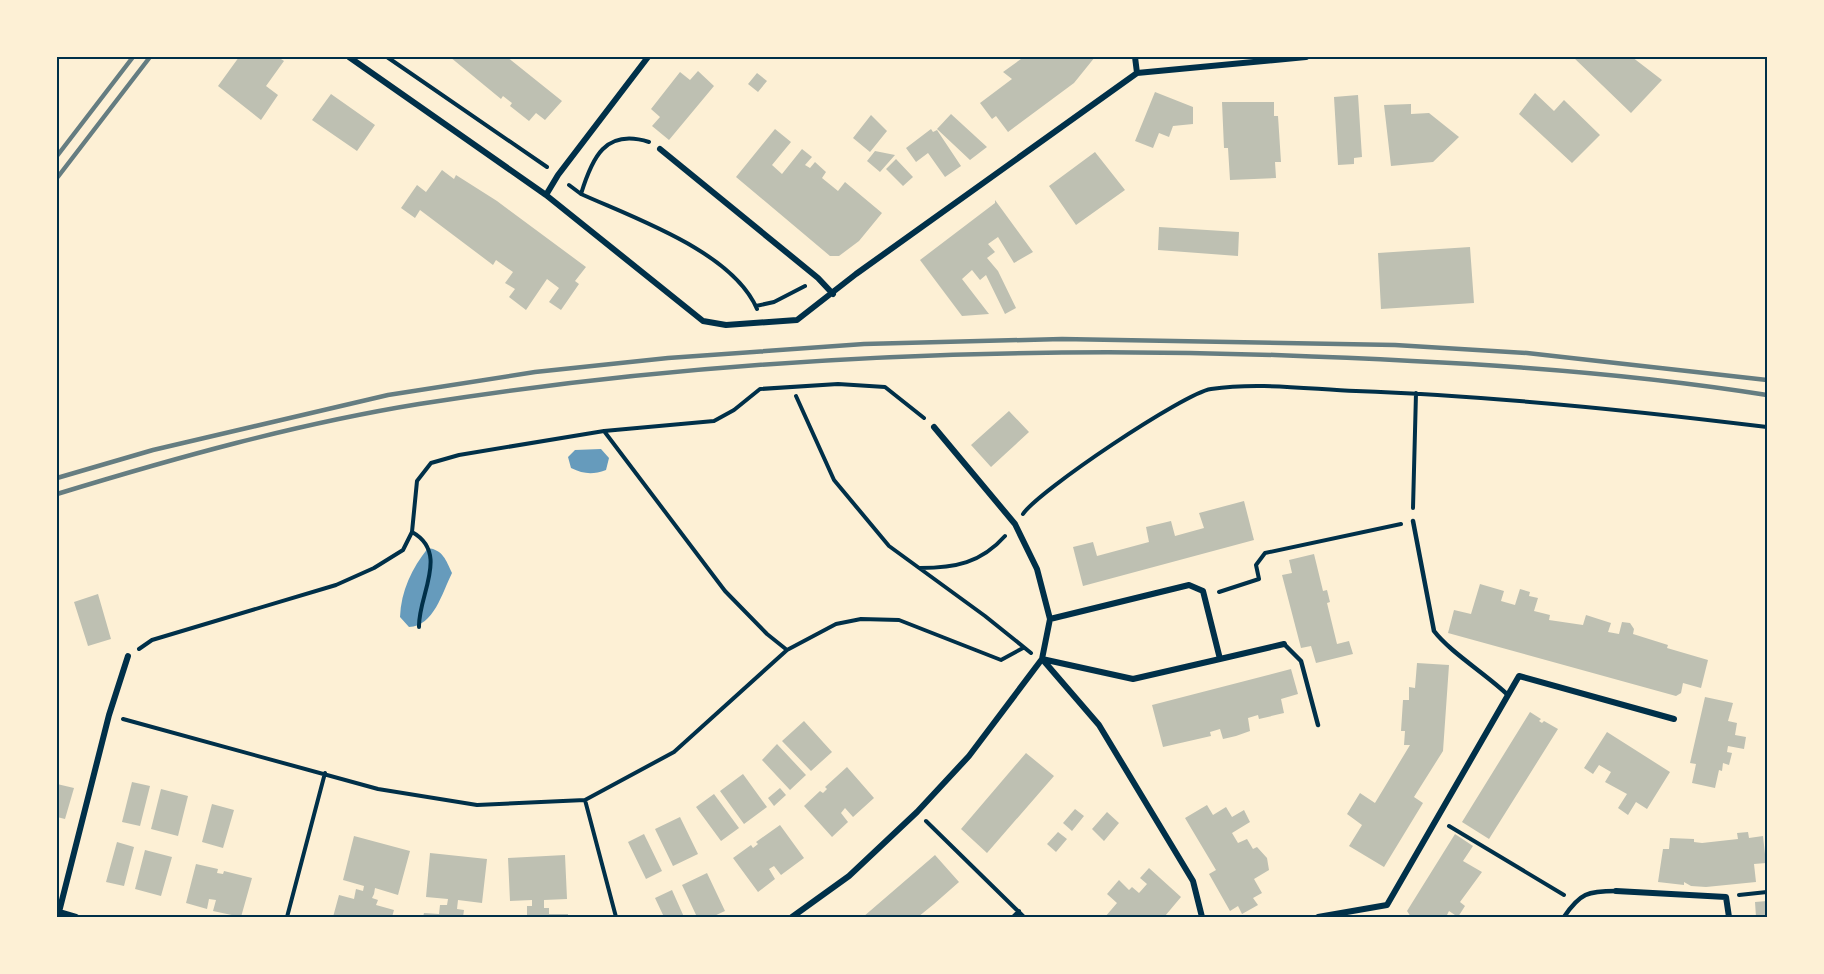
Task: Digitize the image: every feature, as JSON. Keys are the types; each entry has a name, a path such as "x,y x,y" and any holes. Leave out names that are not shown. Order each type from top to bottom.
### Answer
{"street":[{"path":"349,57 546,195 703,321 726,325 797,320 856,274 1137,73 1306,57"},
{"path":"546,195 558,175 648,57"},
{"path":"1136,57 1137,73"},
{"path":"660,149 818,278 833,294"},
{"path":"792,917 849,876 917,812 969,756 1042,659 1050,619 1037,569 1015,524 934,427"},
{"path":"1050,619 1189,585 1203,591 1220,659"},
{"path":"1042,659 1134,679 1284,644"},
{"path":"76,917 59,912 109,715 128,656"},
{"path":"1042,659 1099,725 1193,881 1202,917"},
{"path":"1318,917 1388,905 1518,676 1674,719"},
{"path":"1616,891 1726,897 1729,917"}],"lane":[{"path":"1413,521 1434,631 1443,643 1458,652 1508,695"},
{"path":"1284,644 1301,661 1318,726"},
{"path":"1564,917 1575,901 1591,891 1616,891"}],"path":[{"path":"387,57 558,175 581,194 691,245 741,285 758,311"},
{"path":"581,194 594,157 608,145 627,138 647,142 660,149"},
{"path":"756,306 796,293"},
{"path":"128,656 152,640 336,585 374,568 403,550 412,532 417,481 431,462 459,455 604,431 714,421 734,410 760,389 838,384 885,387 908,403 934,427"},
{"path":"920,568 956,567 967,564 992,549 1028,506 1061,480 1177,403 1208,389 1249,387 1416,393 1639,411 1767,427"},
{"path":"1203,591 1214,593 1259,579 1256,564 1265,553 1413,521 1416,393"},
{"path":"796,396 834,480 889,546 986,616 1023,648 1042,659"},
{"path":"604,431 725,591 767,634 787,650"},
{"path":"412,532 424,538 428,548 431,571 420,609 419,627"},
{"path":"109,715 378,789 477,805 585,800 674,752 787,650 836,624 861,619 899,620 1000,660 1023,648"},
{"path":"287,917 325,773"},
{"path":"585,800 616,917"},
{"path":"917,812 1024,917"},
{"path":"1437,819 1575,901"},
{"path":"1726,897 1767,892"},
{"path":"1013,917 1018,911"}],"water":[{"path":"601,449 609,458 606,470 588,473 571,468 568,457 575,450"},
{"path":"428,548 441,553 452,573 431,615 418,625 409,627 400,617 405,589 412,572"}],"building":[{"path":"239,57 278,57 284,61 266,86 278,95 261,120 218,86"},
{"path":"450,57 507,57 562,101 545,120 536,113 529,121 510,106 512,103 503,96 501,99"},
{"path":"1019,57 1095,57 1074,83 1008,132 996,116 992,119 980,103 1012,79 1003,72 1021,59"},
{"path":"1573,57 1632,57 1662,80 1631,113"},
{"path":"698,71 714,86 669,140 652,126 660,117 651,109 680,72 690,80"},
{"path":"757,73 767,81 758,92 748,84"},
{"path":"1155,92 1193,107 1193,124 1173,126 1169,137 1159,133 1153,148 1135,141"},
{"path":"1535,93 1554,111 1564,100 1600,135 1572,163 1519,114"},
{"path":"331,94 375,125 357,151 312,120"},
{"path":"1358,95 1362,157 1354,158 1354,164 1338,165 1334,97"},
{"path":"1222,102 1274,102 1274,116 1278,116 1281,162 1275,162 1276,178 1230,180 1228,148 1224,148"},
{"path":"1411,104 1411,114 1429,113 1459,137 1433,162 1391,166 1384,105"},
{"path":"951,114 987,147 970,160 937,129"},
{"path":"871,115 887,131 870,152 853,138"},
{"path":"775,129 791,142 772,165 782,174 802,149 812,157 805,165 810,168 815,162 826,172 822,178 838,191 845,182 882,213 859,241 839,256 830,256 736,177"},
{"path":"931,129 933,132 937,130 961,166 945,177 928,153 916,162 906,148"},
{"path":"875,151 895,155 880,172 867,161"},
{"path":"1095,152 1125,190 1076,225 1049,186"},
{"path":"896,159 913,177 903,186 886,169"},
{"path":"442,170 454,179 456,175 497,201 586,267 575,281 579,284 561,310 549,302 559,288 547,279 526,310 509,297 515,289 505,283 513,272 496,260 493,265 420,210 415,218 401,208 417,185 426,192"},
{"path":"995,200 1033,252 1014,263 998,237 988,244 995,252 987,258 998,271 1016,308 1005,314 986,275 980,280 972,270 962,279 989,314 962,316 920,260 995,203"},
{"path":"1159,227 1239,232 1238,256 1158,250"},
{"path":"1470,247 1474,303 1381,309 1378,253"},
{"path":"1009,411 1029,432 991,467 971,445"},
{"path":"1244,501 1254,540 1083,586 1073,547 1093,542 1097,556 1149,542 1146,527 1171,521 1175,536 1204,528 1199,513"},
{"path":"1314,554 1323,591 1327,590 1330,602 1327,603 1337,644 1349,641 1353,654 1316,663 1311,646 1301,648 1282,575 1292,573 1289,560"},
{"path":"1480,584 1504,591 1501,601 1515,605 1520,589 1530,592 1529,596 1538,598 1534,611 1550,615 1549,620 1583,625 1586,615 1611,623 1608,632 1619,634 1622,622 1630,623 1634,629 1633,634 1668,645 1667,648 1708,660 1701,688 1683,683 1681,693 1676,696 1448,633 1454,610 1471,614"},
{"path":"98,594 111,639 88,646 74,602"},
{"path":"1417,663 1449,665 1443,751 1414,797 1423,803 1384,867 1349,846 1362,825 1347,814 1360,793 1375,803 1410,745 1404,745 1405,731 1401,731 1403,700 1409,700 1409,687 1415,688"},
{"path":"1291,669 1298,694 1281,699 1284,713 1259,719 1258,715 1248,718 1250,731 1236,736 1223,739 1220,729 1210,732 1211,736 1163,747 1152,705"},
{"path":"1705,697 1733,703 1728,721 1737,723 1735,735 1746,737 1744,749 1728,746 1727,752 1732,753 1729,765 1723,763 1715,788 1692,783 1696,764 1690,763"},
{"path":"1530,712 1541,719 1539,721 1542,723 1544,721 1558,729 1489,839 1462,822"},
{"path":"804,721 832,752 811,771 782,741"},
{"path":"1607,732 1670,772 1647,809 1636,802 1628,815 1618,808 1627,794 1605,782 1611,772 1599,765 1593,774 1584,768"},
{"path":"777,744 806,775 790,790 762,760"},
{"path":"1026,753 1054,776 987,853 961,829"},
{"path":"847,767 874,798 853,817 845,808 841,813 848,822 832,837 804,806 820,791 823,793 827,789 825,787"},
{"path":"743,774 767,807 744,824 720,791"},
{"path":"132,782 150,786 140,826 122,822"},
{"path":"57,784 74,788 65,819 57,817"},
{"path":"780,788 786,795 774,806 768,798"},
{"path":"161,789 188,796 178,836 151,829"},
{"path":"714,794 739,828 721,841 696,807"},
{"path":"212,804 234,810 223,848 202,842"},
{"path":"1207,805 1213,815 1226,807 1232,817 1244,810 1250,822 1232,833 1238,843 1247,839 1253,849 1257,847 1267,858 1269,870 1254,879 1262,893 1253,898 1258,905 1242,914 1238,906 1230,911 1209,874 1216,870 1185,818"},
{"path":"1075,809 1084,816 1072,831 1063,823"},
{"path":"1107,812 1119,823 1104,841 1092,829"},
{"path":"680,817 698,854 673,866 655,829"},
{"path":"780,825 804,858 781,875 774,866 769,869 775,879 758,892 733,858 751,845 753,848 758,844 756,842"},
{"path":"1058,832 1067,839 1056,852 1047,844"},
{"path":"1748,832 1749,838 1763,836 1766,863 1754,864 1756,882 1706,887 1691,886 1684,882 1684,885 1658,882 1663,849 1669,849 1670,838 1694,839 1694,842 1702,843 1738,839 1737,833"},
{"path":"644,834 662,871 646,879 628,842"},
{"path":"1455,834 1473,846 1463,861 1482,872 1460,902 1465,906 1458,917 1449,911 1446,917 1411,917 1407,911"},
{"path":"354,836 410,851 398,895 375,888 372,898 378,900 376,905 394,910 392,917 333,917 339,895 354,899 356,889 363,891 364,886 343,880"},
{"path":"117,842 134,847 124,886 106,882"},
{"path":"145,850 172,857 161,896 135,889"},
{"path":"430,853 487,859 482,903 458,900 457,909 464,910 463,917 423,917 424,913 439,914 440,905 447,905 448,899 426,897"},
{"path":"565,855 567,899 544,900 544,908 549,908 549,914 568,914 568,917 527,917 527,906 532,906 532,900 510,901 508,858"},
{"path":"935,855 959,882 934,904 918,917 863,917"},
{"path":"196,864 218,869 217,873 223,874 224,871 252,878 241,917 213,911 216,900 209,899 207,909 186,903"},
{"path":"1149,868 1181,897 1165,916 1105,917 1117,903 1107,894 1119,880 1129,890 1132,887 1139,893 1147,884 1140,878"},
{"path":"707,873 725,911 712,917 697,917 682,885"},
{"path":"672,890 684,917 664,917 655,898"},
{"path":"1767,901 1767,917 1756,917 1755,902"}],"railway":[{"path":"57,156 133,57"},
{"path":"57,178 150,57"},
{"path":"57,478 153,450 388,395 535,372 668,358 864,344 1062,339 1395,345 1527,353 1767,380"},
{"path":"57,494 236,443 327,421 419,404 632,376 846,359 1060,353 1337,357 1583,372 1767,395"}]}
